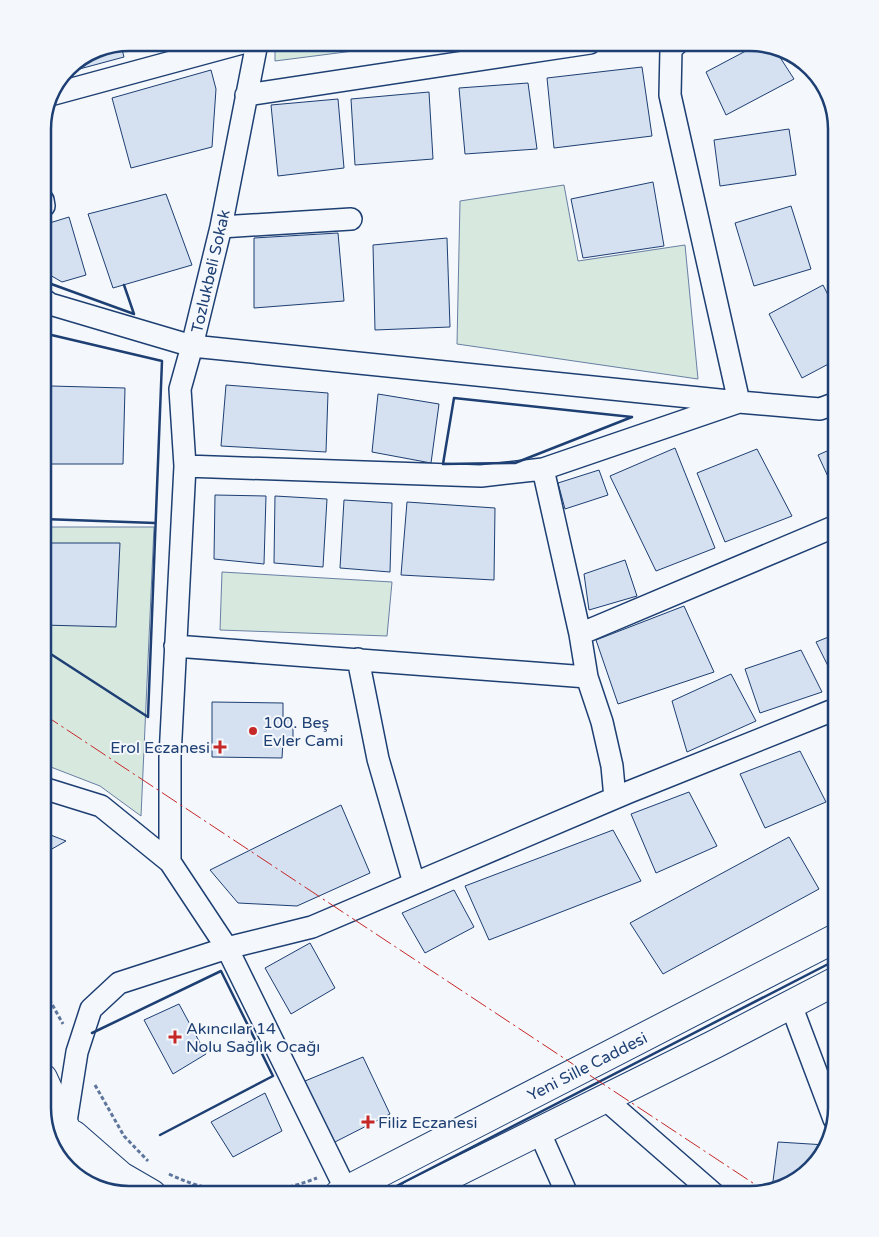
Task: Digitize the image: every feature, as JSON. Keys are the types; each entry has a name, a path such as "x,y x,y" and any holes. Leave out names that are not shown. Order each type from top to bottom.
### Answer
{"main road":[{"name":"Yeni Sille Caddesi","path":"340,1185 828,942"},
{"path":"429,1186 539,1131 618,1098 794,1012 828,987"},
{"path":"51,1098 86,1173"},
{"path":"65,1128 121,1176 158,1183"}],"street":[{"path":"61,92 209,51"},
{"name":"Tozlukbeli Sokak","path":"51,304 192,346 221,227 255,51"},
{"path":"246,95 537,51"},
{"path":"669,51 670,95 739,402"},
{"path":"221,227 351,219"},
{"path":"170,862 170,758 185,466 180,389 192,346 739,402 820,409 828,406"},
{"path":"185,466 481,476 543,469 739,402"},
{"path":"543,469 580,634 587,677 602,722 612,766 615,798"},
{"path":"580,634 828,529"},
{"path":"176,646 587,677"},
{"path":"358,659 378,759 414,883"},
{"path":"65,1128 77,1052 91,1009 119,984 227,948 312,927 615,798 828,712"},
{"path":"51,791 100,806 170,862 227,948 340,1185"},
{"path":"828,998 794,1012 828,1103"},
{"path":"618,1098 706,1186"},
{"path":"539,1131 563,1186"}],"path":[{"path":"51,1004 124,1136 152,1164"},
{"path":"158,1183 202,1186"},
{"path":"323,1186 340,1185"}],"shaded area":[{"path":"275,51 353,51 275,61"},
{"path":"564,185 578,261 685,245 698,379 457,344 460,201"},
{"path":"51,527 154,527 141,816 100,786 51,767"},
{"path":"222,572 392,582 387,636 220,630"}],"building":[{"path":"746,51 755,51 780,57 794,79 726,115 706,72"},
{"path":"123,52 124,57 81,68 99,57"},
{"path":"642,67 652,136 554,148 547,78"},
{"path":"211,70 216,89 212,147 131,168 112,98"},
{"path":"528,83 537,149 465,154 459,88"},
{"path":"429,92 433,159 355,165 351,99"},
{"path":"338,99 344,168 278,176 271,105"},
{"path":"789,129 796,175 720,186 714,140"},
{"path":"653,182 664,246 583,258 571,199"},
{"path":"166,194 192,265 113,288 88,214"},
{"path":"791,206 811,269 754,286 735,223"},
{"path":"69,217 86,275 62,282 51,276 51,223"},
{"path":"338,233 344,301 254,308 254,238"},
{"path":"447,238 450,327 375,330 373,245"},
{"path":"823,285 828,295 828,364 802,378 769,314"},
{"path":"226,385 328,393 326,452 221,446"},
{"path":"51,386 125,388 123,464 51,464"},
{"path":"378,394 439,404 431,463 372,452"},
{"path":"675,448 715,548 656,571 610,476"},
{"path":"757,449 792,516 725,542 697,473"},
{"path":"828,451 828,477 818,455"},
{"path":"599,470 608,495 565,509 558,483"},
{"path":"215,495 266,496 264,564 214,559"},
{"path":"275,496 327,499 323,567 274,563"},
{"path":"344,500 392,503 390,572 340,568"},
{"path":"407,502 495,508 494,580 401,575"},
{"path":"51,543 120,543 116,627 51,625"},
{"path":"625,560 637,596 589,610 584,574"},
{"path":"684,606 714,672 618,704 596,640"},
{"path":"828,637 828,666 816,642"},
{"path":"801,650 822,692 760,713 745,669"},
{"path":"731,674 756,721 687,752 672,701"},
{"name":"100. Beş Evler Cami","path":"212,702 283,703 283,720 293,720 293,741 283,741 282,758 212,757"},
{"path":"800,751 826,802 765,828 740,774"},
{"path":"689,792 717,846 656,873 631,814"},
{"path":"341,805 370,873 297,906 238,903 210,870"},
{"path":"613,830 641,881 489,940 465,886"},
{"path":"51,835 66,841 51,849"},
{"path":"789,837 819,889 663,974 630,923"},
{"path":"454,890 474,927 425,953 402,913"},
{"path":"310,943 335,988 291,1014 265,968"},
{"name":"Akıncılar 14 Nolu Sağlık Ocağı","path":"179,1004 206,1054 173,1074 144,1020"},
{"path":"363,1057 390,1114 331,1144 305,1081"},
{"path":"265,1093 282,1131 233,1157 211,1122"},
{"path":"778,1142 818,1145 812,1155 797,1170 773,1182"}],"wall":[{"path":"51,284 134,314 124,285"},
{"path":"51,335 162,361 148,717"},
{"path":"454,398 632,417 515,463 443,464 454,398"},
{"path":"51,519 155,523"},
{"path":"51,654 148,717"},
{"path":"397,1186 828,964"},
{"path":"92,1033 221,971 273,1076 160,1135"}],"power":[{"path":"51,719 756,1185"}],"place":[{"name":"100. Beş Evler Cami","path":"253,731"},
{"name":"Erol Eczanesi","path":"220,747"},
{"name":"Akıncılar 14 Nolu Sağlık Ocağı","path":"175,1037"},
{"name":"Filiz Eczanesi","path":"368,1122"}]}
